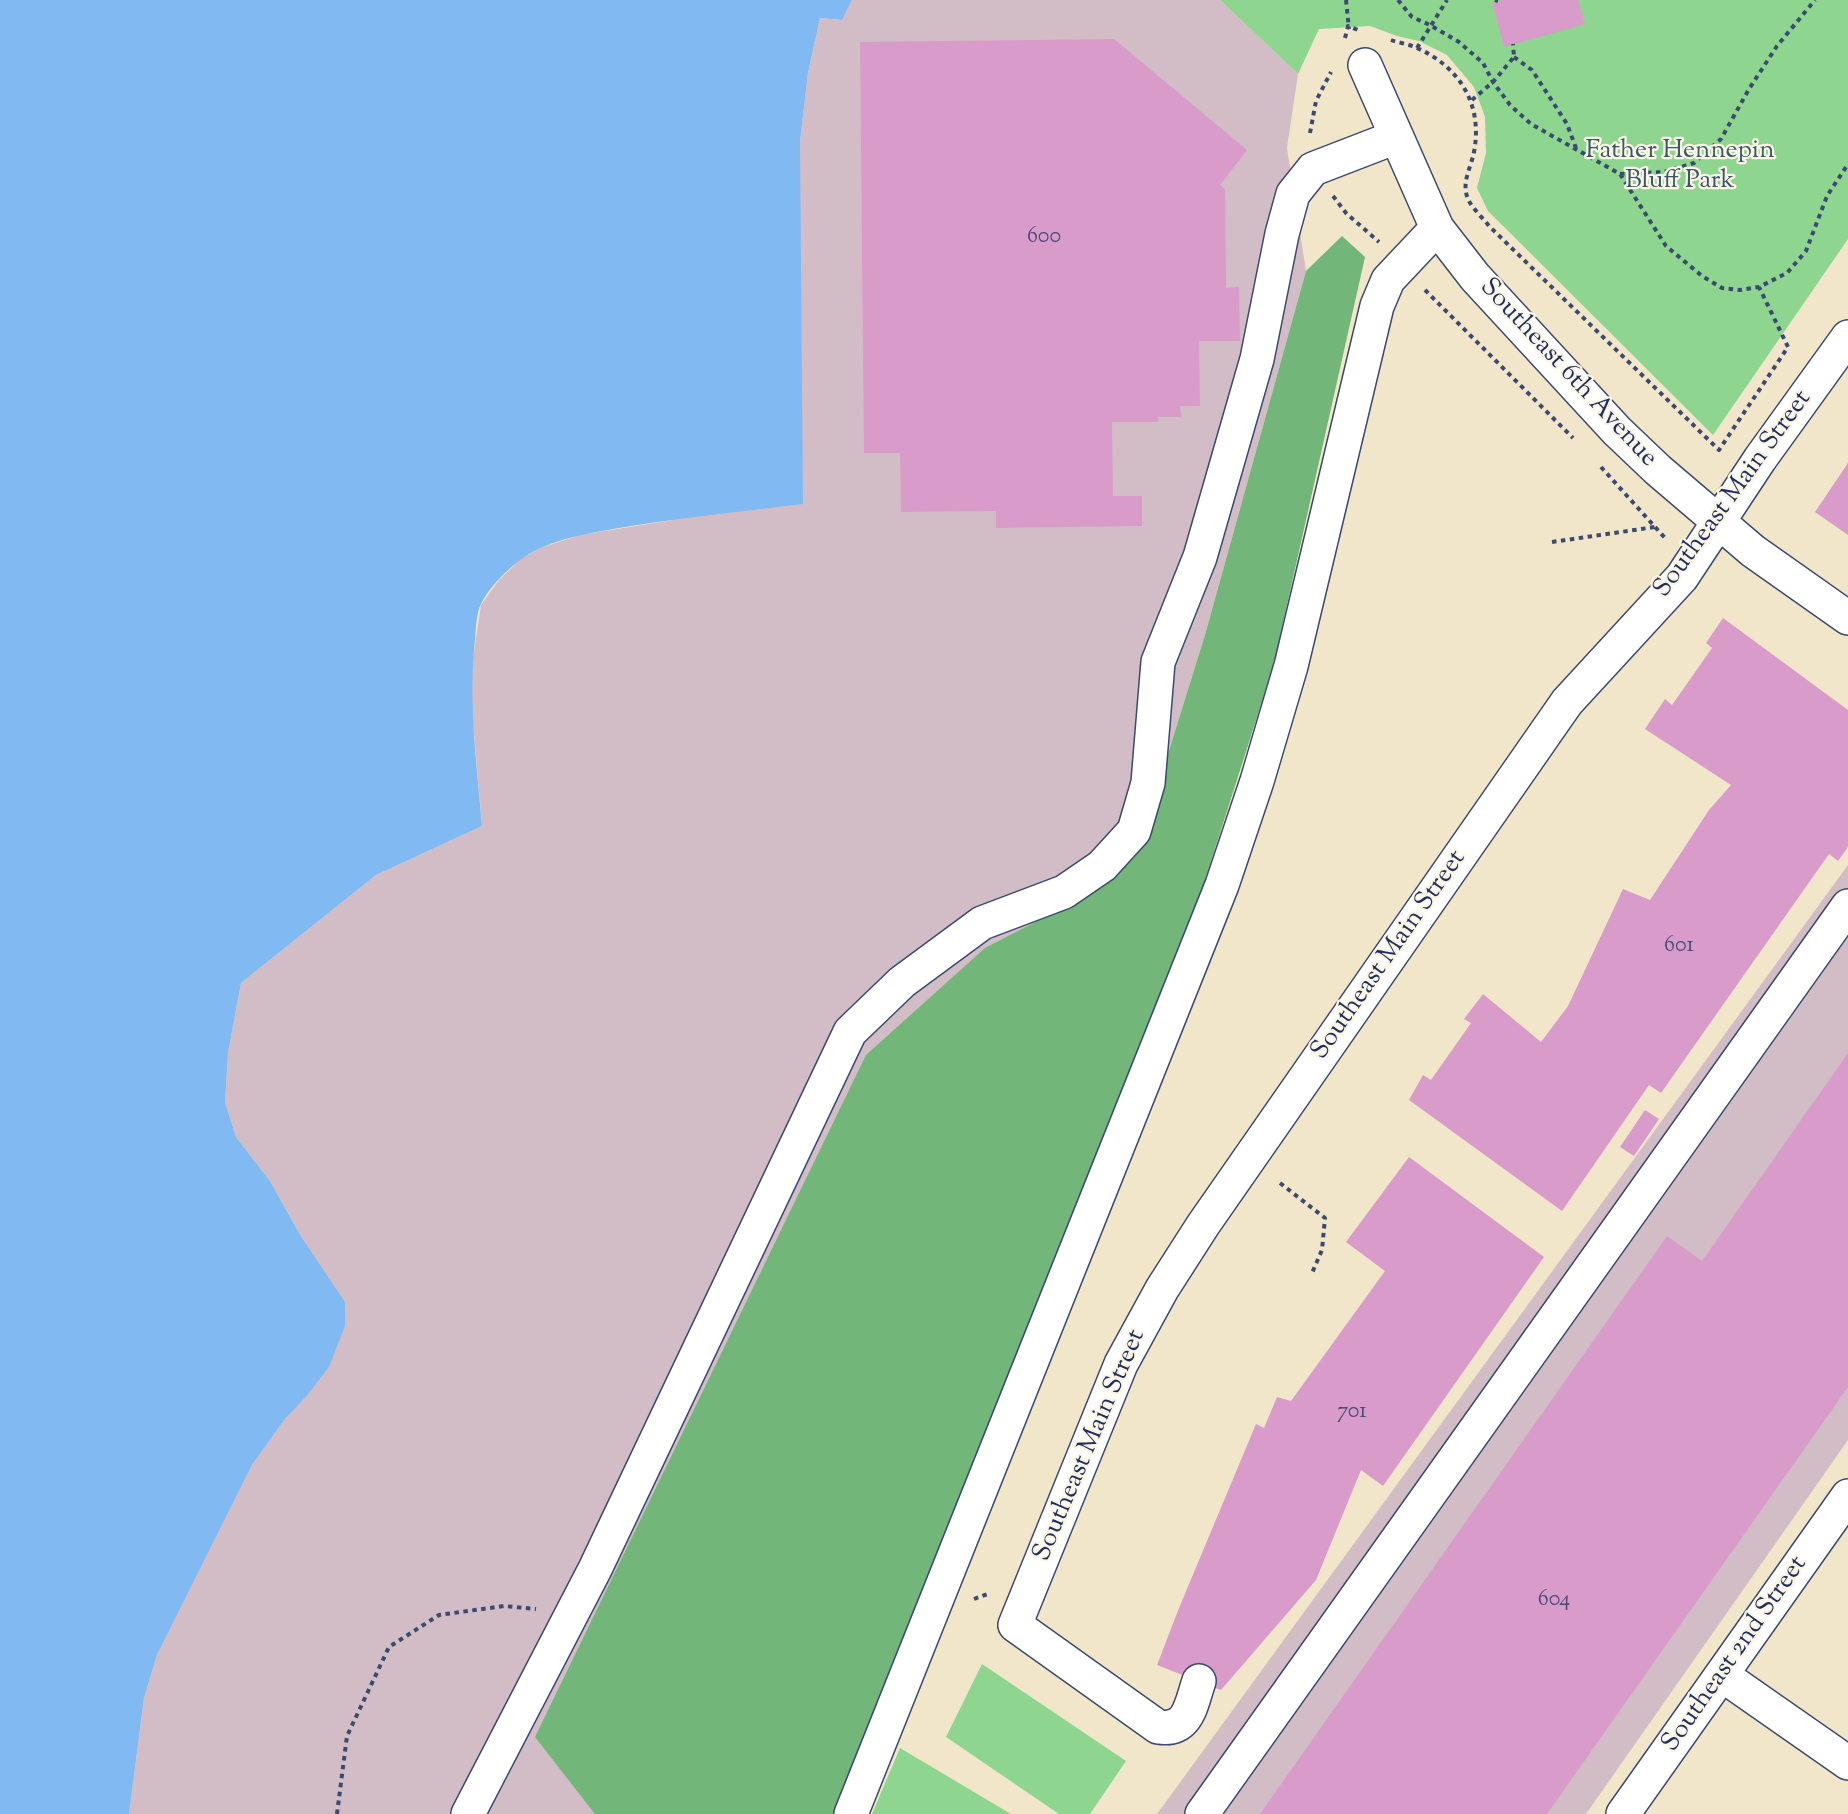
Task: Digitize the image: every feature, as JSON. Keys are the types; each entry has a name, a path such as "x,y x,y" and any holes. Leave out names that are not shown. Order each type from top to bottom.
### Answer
{"street":[{"name":"Southeast 6th Avenue","path":"1365,65 1437,228 1475,277 1617,431 1753,551 1848,618"},
{"path":"468,1814 595,1569 850,1032 902,982 982,923 1064,892 1102,866 1134,831 1148,783 1158,662 1200,556 1248,392 1257,359 1282,234 1293,194 1313,169 1396,138"},
{"path":"851,1814 1222,885 1257,781 1290,666 1377,306 1388,280 1437,228"},
{"name":"Southeast Main Street","path":"1199,1681 1187,1715 1180,1724 1169,1729 1158,1726 1016,1625 1121,1364 1162,1288 1197,1234 1567,702 1682,577 1760,459 1848,338"},
{"path":"1202,1814 1848,906"},
{"name":"Southeast 2nd Street","path":"1623,1814 1848,1496"},
{"path":"1722,1675 1848,1763"}],"path":[{"path":"1398,0 1412,17 1431,25 1459,42 1483,63 1493,82 1510,105 1531,124 1620,174 1666,246 1702,276 1722,288 1740,290 1759,287 1786,273 1806,251 1827,196 1848,164"},
{"path":"1447,0 1417,48 1446,65 1472,100 1477,130 1474,154 1465,180 1468,200 1489,226 1719,450 1788,347 1759,287"},
{"path":"1620,174 1664,172 1694,163 1721,139 1749,89 1777,46 1815,0"},
{"path":"1472,100 1493,82 1514,57 1513,44"},
{"path":"1514,57 1532,70 1567,124 1576,148"},
{"path":"1313,169 1346,213 1370,233 1575,440"},
{"path":"1599,466 1665,538"},
{"path":"1552,542 1656,527"},
{"path":"1280,1183 1325,1218 1322,1250 1312,1273"},
{"path":"932,1615 1035,1576"},
{"path":"337,1814 347,1736 389,1647 439,1615 504,1606 572,1612"}],"shaded area":[{"path":"852,0 1220,0 1298,74 1287,148 1306,271 1205,635 1148,818 706,1814 129,1814 144,1698 157,1655 252,1465 285,1419 305,1398 302,1238 270,1181 236,1137 225,1102 228,1053 241,983 376,875 482,826 472,710 472,665 481,605 499,580 522,558 543,547 580,535 673,520 800,142 808,73 820,18 842,20"},
{"path":"1848,865 1848,1440 1586,1814 1157,1814"}],"green space":[{"name":"Father Hennepin Bluff Park","path":"1220,0 1848,0 1848,239 1713,435 1488,211 1477,188 1486,153 1485,117 1474,87 1447,55 1419,41 1370,26 1319,29 1298,74"},
{"path":"1342,236 1365,257 1273,667 1189,930 840,1814 595,1814 535,1737 866,1055 985,948 1078,900 1148,818 1205,635 1306,271"},
{"path":"982,1664 1126,1761 1090,1814 1059,1814 946,1737"},
{"path":"900,1748 1011,1814 872,1814"}],"water":[{"path":"0,0 852,0 842,20 820,18 808,73 800,142 803,504 674,520 587,534 543,547 516,563 492,587 479,608 476,622 472,686 482,826 376,875 241,983 228,1053 225,1102 236,1137 270,1181 302,1238 345,1302 345,1326 329,1367 285,1419 252,1465 157,1655 144,1698 129,1814 0,1814"}],"building":[{"path":"1503,0 1578,0 1585,24 1504,47 1492,3"},
{"path":"1114,39 1247,150 1220,185 1225,189 1226,288 1239,287 1240,341 1199,341 1200,406 1180,406 1181,417 1158,417 1158,422 1112,422 1113,496 1142,496 1142,526 996,528 996,511 901,512 900,453 864,453 860,42"},
{"path":"1848,463 1848,535 1815,512"},
{"path":"1723,618 1848,710 1848,847 1838,861 1829,854 1661,1093 1649,1085 1562,1211 1409,1100 1423,1075 1431,1080 1471,1023 1464,1019 1483,994 1541,1042 1568,1006 1623,889 1650,900 1709,810 1731,785 1645,729 1665,699 1672,705 1712,648 1706,643"},
{"path":"1848,1053 1848,1387 1547,1814 1260,1814 1667,1236 1702,1261"},
{"path":"1645,1110 1659,1119 1634,1156 1620,1147"},
{"path":"1409,1157 1544,1257 1383,1486 1361,1470 1316,1580 1221,1690 1157,1665 1256,1424 1264,1428 1277,1397 1291,1401 1385,1271 1346,1242"}]}
